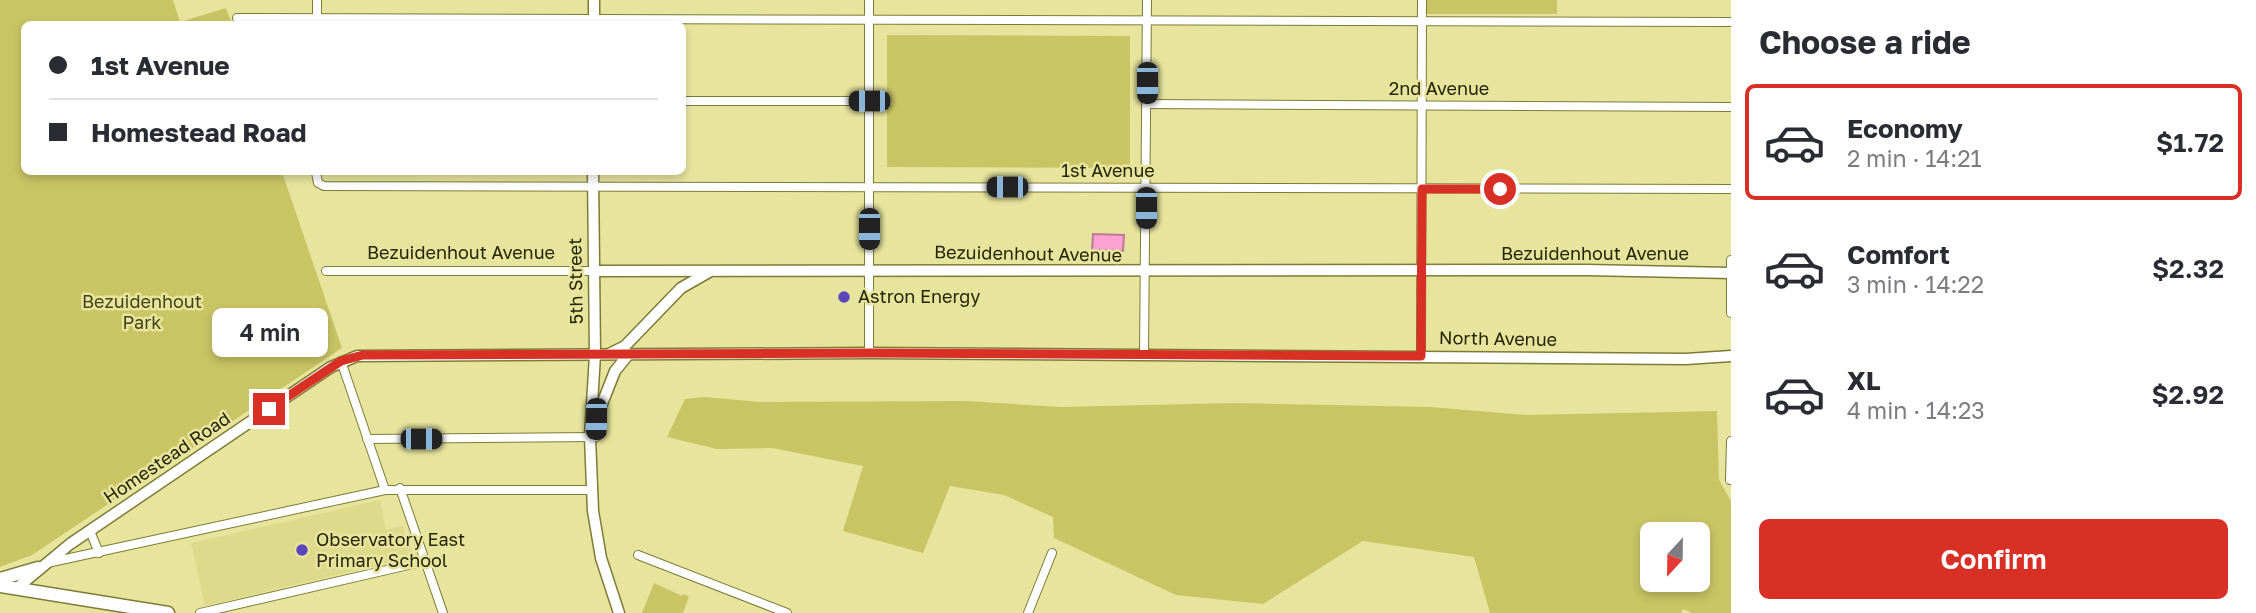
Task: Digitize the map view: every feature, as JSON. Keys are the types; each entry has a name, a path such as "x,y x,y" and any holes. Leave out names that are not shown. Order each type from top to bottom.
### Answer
{"main road":[{"path":"0,579 41,565"},
{"path":"0,586 168,613"}],"street":[{"path":"317,0 317,21"},
{"path":"594,0 594,21"},
{"path":"869,0 869,353"},
{"path":"1144,355 1147,0"},
{"path":"1421,356 1422,0"},
{"path":"237,18 317,21 1731,22"},
{"path":"686,100 869,101"},
{"name":"2nd Avenue","path":"1147,104 1731,107"},
{"name":"1st Avenue","path":"317,175 318,183 324,186 1731,189"},
{"name":"5th Street","path":"593,175 593,271 600,355 593,390 593,439"},
{"path":"1731,260 1731,313"},
{"path":"600,355 630,340 675,293 714,270"},
{"name":"Bezuidenhout Avenue","path":"326,271 1731,273"},
{"path":"596,419 615,371 634,355 630,340"},
{"name":"North Avenue","path":"341,361 363,355 869,353 1686,359 1731,356"},
{"path":"341,361 385,490"},
{"name":"Homestead Road","path":"17,589 41,565 341,361"},
{"name":"5th Street","path":"593,390 596,419 593,439"},
{"path":"367,439 593,439 592,490 596,538 619,613"},
{"path":"1731,441 1731,480"},
{"path":"400,488 443,613"},
{"path":"41,565 385,490 592,490"},
{"path":"90,531 99,553"},
{"path":"1028,613 1052,553"},
{"path":"638,555 787,613"},
{"path":"200,613 426,561"}],"shaded area":[{"path":"1093,234 1124,235 1123,251 1092,250"},
{"name":"Observatory East Primary School","path":"380,500 386,530 403,526 414,557 205,606 191,543"}],"green space":[{"name":"Bezuidenhout Park","path":"0,0 173,0 180,21 21,21 21,175 283,175 342,348 32,555 0,567"},
{"path":"1426,0 1557,0 1557,14 1426,14"},
{"name":"Bezuidenhout Park","path":"226,8 231,21 183,21"},
{"path":"887,35 1130,36 1130,168 887,167"},
{"path":"705,397 760,402 967,401 1061,407 1234,403 1431,407 1526,415 1717,411 1719,480 1731,501 1731,613 1692,613 1683,609 1681,613 1490,613 1474,557 1363,541 1263,604 1176,595 1054,538 1053,517 1004,495 950,486 923,553 843,531 863,466 772,448 717,449 667,437 685,399"},
{"path":"654,583 682,596 689,596 683,613 642,613"}],"place":[{"name":"Astron Energy","path":"844,297"},
{"name":"Observatory East Primary School","path":"302,550"}],"route":[{"path":"269,409 341,361 363,355 869,353 1421,356 1422,189 1500,189"}]}
